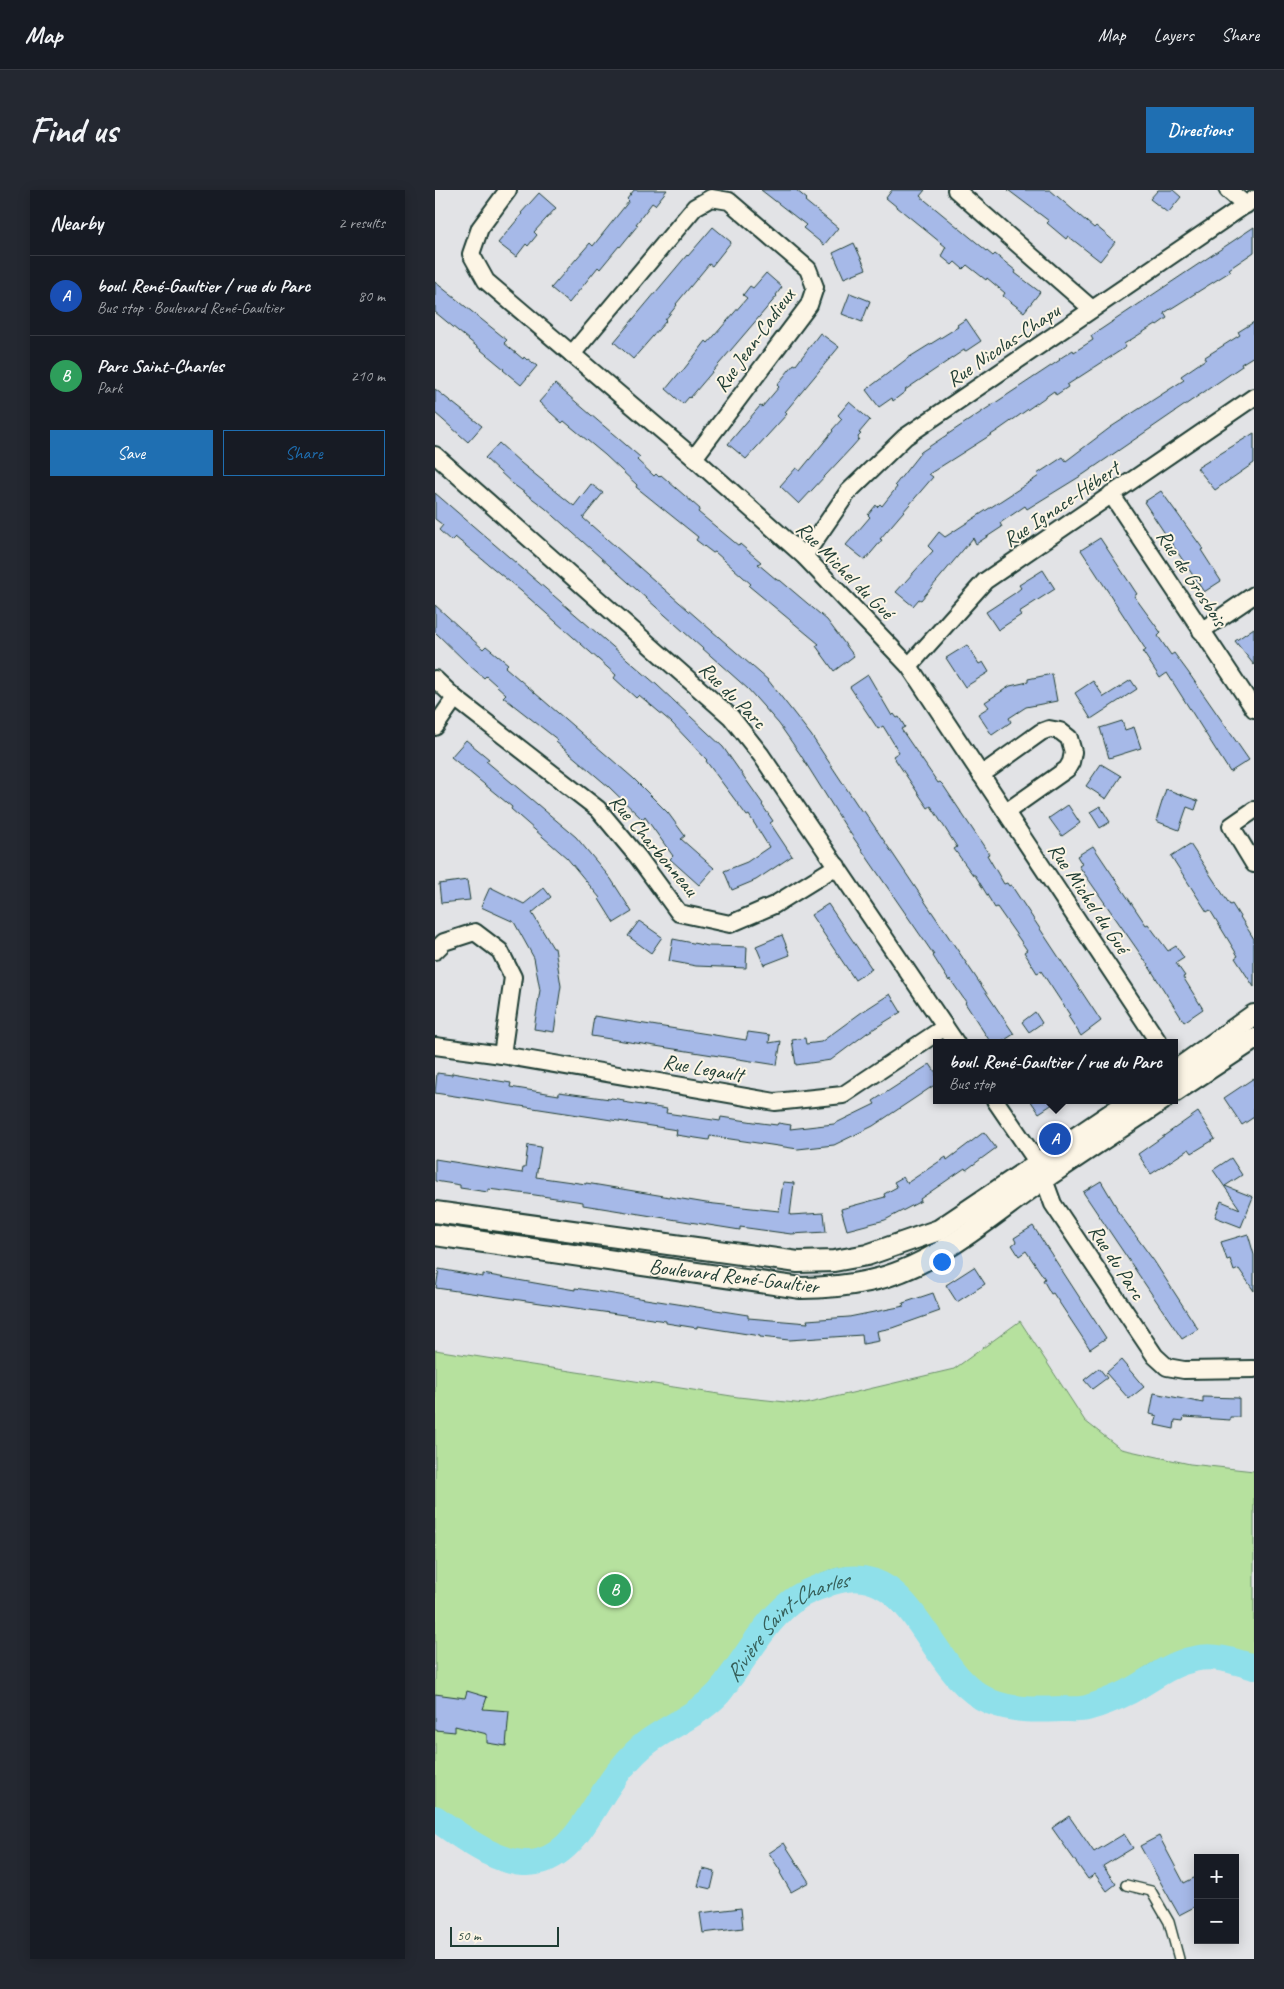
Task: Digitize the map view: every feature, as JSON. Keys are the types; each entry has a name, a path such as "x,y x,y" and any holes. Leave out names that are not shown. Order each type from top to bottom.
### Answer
{"street":[{"name":"Rue Michel du Gué","path":"508,190 480,228 471,254 486,280 694,458 804,556 909,666 1156,1039"},
{"path":"956,190 1091,309"},
{"path":"1228,190 1250,202"},
{"name":"Rue Jean-Cadieux","path":"572,354 695,207 711,198 729,201 737,207 808,269 815,287 809,305 694,458"},
{"name":"Rue Nicolas-Chapu","path":"804,556 848,492 905,437 1250,202"},
{"name":"Rue Ignace-Hébert","path":"909,666 985,581 1254,397"},
{"name":"Rue du Parc","path":"435,455 731,717 761,755 953,1039"},
{"name":"Rue de Grosbois","path":"1111,494 1254,709"},
{"path":"1201,630 1254,595"},
{"name":"Rue Charbonneau","path":"435,679 455,698 598,809 679,913 730,924 774,905 837,866"},
{"path":"435,727 455,698"},
{"path":"981,775 1041,732 1049,729 1060,731 1069,738 1073,752 1067,769 1006,812"},
{"path":"1254,810 1231,826 1254,864"},
{"path":"435,952 444,942 475,932 500,952 513,977 502,1055"},
{"path":"1178,1076 1254,1015"},
{"name":"Rue Legault","path":"435,1046 502,1055 775,1102 843,1095 945,1027"},
{"path":"1178,1077 1254,1039"},
{"name":"Rue du Parc","path":"998,1104 1041,1171 1053,1204 1155,1356 1167,1367 1184,1370 1254,1369"},
{"name":"Boulevard René-Gaultier","path":"435,1235 801,1288 836,1287 870,1281 901,1271 966,1235 1041,1171 1127,1104"},
{"name":"Boulevard René-Gaultier","path":"435,1212 797,1262 834,1261 867,1255 939,1230 1155,1104"}],"lane":[{"path":"1126,1885 1151,1891 1169,1922 1179,1959"}],"green space":[{"path":"1020,1321 1085,1421 1121,1449 1190,1464 1254,1471 1254,1658 1219,1650 1206,1649 1182,1652 1170,1655 1152,1664 1103,1695 1060,1701 1016,1700 990,1689 973,1678 959,1665 918,1606 906,1591 891,1578 875,1570 855,1567 831,1570 817,1575 804,1583 780,1602 722,1676 710,1687 643,1731 622,1753 572,1824 548,1846 535,1851 507,1850 482,1839 435,1806 435,1350 738,1397 805,1404 954,1369"}],"building":[{"path":"634,190 667,190 655,205 652,203 636,224 638,225 620,247 600,269 598,267 569,303 551,288 590,243 593,246 629,201 627,199"},
{"path":"761,190 796,190 807,199 805,201 838,228 824,245 803,228 806,225"},
{"path":"892,190 925,190 920,196 993,256 995,254 1016,271 1015,273 1040,292 1024,312 1003,296 1005,293 987,278 986,280 967,265 963,269 955,262 952,265 941,256 946,247 886,198"},
{"path":"1008,190 1050,190 1094,228 1096,226 1115,242 1100,261 1068,236 1066,239 1047,223 1049,221"},
{"path":"1158,190 1173,190 1181,197 1168,213 1150,199"},
{"path":"539,193 556,208 534,232 537,235 528,246 526,244 516,257 498,243"},
{"path":"713,227 731,242 712,266 709,264 676,304 666,321 633,359 614,342"},
{"path":"1254,227 1254,252 1229,269 1231,271 1164,313 1167,318 1124,344 1126,347 1067,385 1068,387 1056,395 1054,391 997,431 929,474 933,477 880,539 882,540 865,560 846,545 870,517 868,515 876,505 877,507 880,504 882,506 897,487 895,485 921,452 1059,359 1093,340 1091,336"},
{"path":"854,243 866,269 844,278 833,253"},
{"path":"766,273 782,287 777,296 683,404 666,389 706,341 708,343 747,298 743,295 750,286 753,288"},
{"path":"435,282 507,340 504,343 523,359 524,357 528,359 537,366 521,385 435,312"},
{"path":"850,293 870,301 862,322 842,314"},
{"path":"966,319 981,341 966,351 964,350 905,390 893,401 892,398 879,407 866,390 908,358 958,327 957,325"},
{"path":"1254,322 1254,356 1241,364 1242,366 1084,474 1027,509 1025,506 1000,523 1002,527 976,544 973,538 921,600 919,599 913,606 896,592 933,551 928,546 939,532 945,537 1039,476 1037,474 1063,457 1066,461 1111,427 1184,380 1181,376 1206,359 1205,357 1240,335 1238,332"},
{"path":"820,333 839,347 785,412 787,414 746,459 728,444 779,387 777,385 794,364 796,365"},
{"path":"555,384 640,457 637,460 654,476 656,474 659,477 661,475 700,509 698,512 739,546 740,544 761,562 758,564 827,620 854,656 834,671 816,646 819,644 749,586 751,584 715,552 713,553 696,540 698,537 636,487 637,485 605,455 564,421 562,423 539,402"},
{"path":"435,389 482,426 468,442 435,413"},
{"path":"849,402 870,420 859,433 861,434 858,437 859,439 799,504 780,486 796,468 800,471 833,431 842,419 838,415"},
{"path":"1254,433 1254,463 1215,490 1197,468"},
{"path":"499,443 574,506 591,484 603,493 583,518 768,680 811,735 862,812 864,811 1014,1034 1006,1039 988,1039 966,1002 950,979 949,981 934,955 844,824 800,754 779,724 748,689 545,508 513,484 485,458"},
{"path":"1161,491 1203,549 1201,550 1221,581 1204,592 1144,502"},
{"path":"435,493 657,685 723,747 763,804 773,821 770,823 792,856 756,880 732,890 724,871 747,862 769,847 749,815 747,816 707,760 671,722 639,695 636,698 614,678 616,675 521,591 455,537 451,541 439,530 443,525 435,519"},
{"path":"1100,538 1137,594 1134,596 1161,633 1158,636 1171,655 1174,653 1188,672 1249,760 1230,772 1167,673 1160,678 1143,652 1146,650 1081,550"},
{"path":"1043,570 1055,589 1019,612 1021,615 998,630 986,612 1015,593 1021,588 1019,585"},
{"path":"435,605 483,649 486,646 508,664 505,667 633,778 668,813 685,836 681,839 714,868 699,885 670,859 673,856 645,817 643,820 609,787 556,742 558,740 503,697 506,694 486,676 484,678 469,665 435,632"},
{"path":"1254,628 1254,665 1235,641"},
{"path":"967,645 979,664 983,662 989,672 965,687 946,658"},
{"path":"1052,674 1057,701 1026,707 1009,718 1011,722 992,735 978,714 989,707 985,702 1010,686 1028,682 1028,679"},
{"path":"868,675 892,716 894,714 897,718 899,717 905,727 901,729 938,783 940,782 943,785 989,854 987,855 1004,884 1011,885 1101,1021 1081,1036 1068,1016 1070,1015 1041,971 1037,973 1024,952 1027,950 997,907 995,908 975,875 973,875 954,849 957,847 931,806 928,808 893,756 899,752 883,726 878,729 850,687"},
{"path":"1131,680 1137,689 1091,719 1075,693 1093,681 1104,697"},
{"path":"1122,721 1125,730 1134,727 1141,748 1109,758 1100,728"},
{"path":"466,740 489,759 486,761 576,837 611,879 632,912 614,923 600,898 567,858 511,809 512,807 451,757"},
{"path":"1101,764 1121,776 1106,799 1086,786"},
{"path":"1166,789 1198,801 1195,810 1187,807 1179,830 1156,821"},
{"path":"1068,805 1080,823 1062,836 1049,818"},
{"path":"1100,806 1110,822 1100,828 1090,812"},
{"path":"1190,844 1254,939 1254,987 1235,958 1238,956 1210,910 1207,912 1171,856"},
{"path":"1093,846 1146,925 1148,924 1168,951 1176,946 1184,958 1176,963 1203,1009 1184,1022 1146,962 1079,866 1082,864 1077,856"},
{"path":"467,880 470,900 441,903 439,884"},
{"path":"490,887 524,904 544,888 551,897 532,913 553,948 555,948 561,986 554,1032 534,1029 540,990 534,958 514,922 481,907"},
{"path":"828,904 872,969 855,980 811,915"},
{"path":"639,921 662,937 651,953 628,936"},
{"path":"782,935 790,955 764,965 756,946"},
{"path":"673,939 708,946 747,947 746,968 696,966 669,961"},
{"path":"890,994 901,1012 867,1033 831,1060 796,1065 792,1040 805,1038 806,1044 821,1042"},
{"path":"1035,1012 1042,1023 1029,1032 1022,1022"},
{"path":"594,1016 746,1040 748,1032 770,1035 769,1043 781,1041 777,1065 591,1036"},
{"path":"930,1064 933,1068 933,1086 873,1126 834,1145 798,1149 710,1136 709,1140 676,1135 677,1130 435,1093 437,1073 452,1075 452,1073 511,1083 510,1087 559,1095 559,1092 624,1100 623,1102 667,1109 666,1113 720,1121 721,1117 777,1125 778,1123 791,1125 790,1129 834,1124 875,1104 873,1101"},
{"path":"1254,1078 1254,1117 1242,1125 1224,1098"},
{"path":"1033,1104 1053,1104 1039,1113"},
{"path":"1198,1112 1215,1139 1192,1153 1189,1149 1151,1174 1138,1154"},
{"path":"984,1132 996,1148 966,1170 965,1168 920,1199 921,1201 885,1220 847,1230 841,1209 885,1197 884,1194 897,1187 894,1182 903,1177 907,1183 946,1157 947,1160"},
{"path":"528,1145 541,1147 536,1177 586,1183 706,1203 779,1211 783,1182 794,1183 790,1215 824,1213 826,1232 791,1234 740,1227 740,1230 583,1205 583,1202 488,1189 488,1192 460,1188 460,1185 435,1181 435,1159 522,1173 523,1168 525,1168"},
{"path":"1231,1158 1242,1175 1225,1186 1253,1197 1241,1227 1215,1217 1221,1201 1240,1209 1213,1170"},
{"path":"1101,1181 1116,1209 1154,1261 1198,1329 1182,1339 1083,1192"},
{"path":"1033,1226 1106,1338 1090,1349 1053,1293 1051,1294 1043,1280 1045,1279 1026,1251 1019,1256 1012,1245 1016,1242 1014,1238"},
{"path":"1248,1234 1254,1255 1254,1291 1239,1269 1234,1271 1230,1259 1227,1260 1221,1242"},
{"path":"974,1267 985,1284 957,1302 946,1285"},
{"path":"439,1269 483,1277 483,1274 575,1290 575,1288 748,1315 748,1318 808,1323 807,1320 849,1317 904,1306 903,1303 933,1293 940,1311 892,1328 877,1331 879,1341 863,1344 862,1335 789,1340 697,1326 697,1328 666,1323 666,1321 436,1288"},
{"path":"1121,1360 1144,1387 1129,1399 1106,1373"},
{"path":"1099,1368 1107,1378 1092,1389 1084,1380"},
{"path":"1154,1393 1203,1403 1203,1397 1239,1398 1239,1417 1230,1417 1230,1420 1184,1417 1183,1421 1175,1420 1174,1429 1155,1425 1157,1416 1150,1414"},
{"path":"467,1691 487,1697 483,1709 509,1711 506,1746 487,1743 487,1734 455,1726 455,1732 435,1730 435,1694 465,1698"},
{"path":"1069,1816 1094,1852 1124,1834 1133,1848 1103,1866 1116,1884 1107,1891 1095,1874 1088,1879 1052,1828"},
{"path":"1159,1836 1184,1883 1194,1878 1194,1907 1179,1915 1140,1846"},
{"path":"784,1843 809,1882 791,1892 769,1853"},
{"path":"703,1869 715,1872 711,1889 698,1886"},
{"path":"741,1908 743,1928 703,1933 700,1913"}],"waterway":[{"name":"Rivière Saint-Charles","path":"435,1818 485,1851 514,1862 528,1863 541,1861 554,1855 566,1846 586,1822 611,1781 630,1758 657,1735 692,1714 717,1695 770,1622 788,1604 813,1589 853,1578 878,1583 899,1598 916,1618 949,1666 968,1687 991,1702 1008,1707 1035,1710 1087,1708 1130,1691 1177,1664 1202,1658 1224,1659 1254,1667"}],"place":[{"name":"boul. René-Gaultier / rue du Parc","path":"1055,1139"},
{"name":"Parc Saint-Charles","path":"615,1590"}]}
